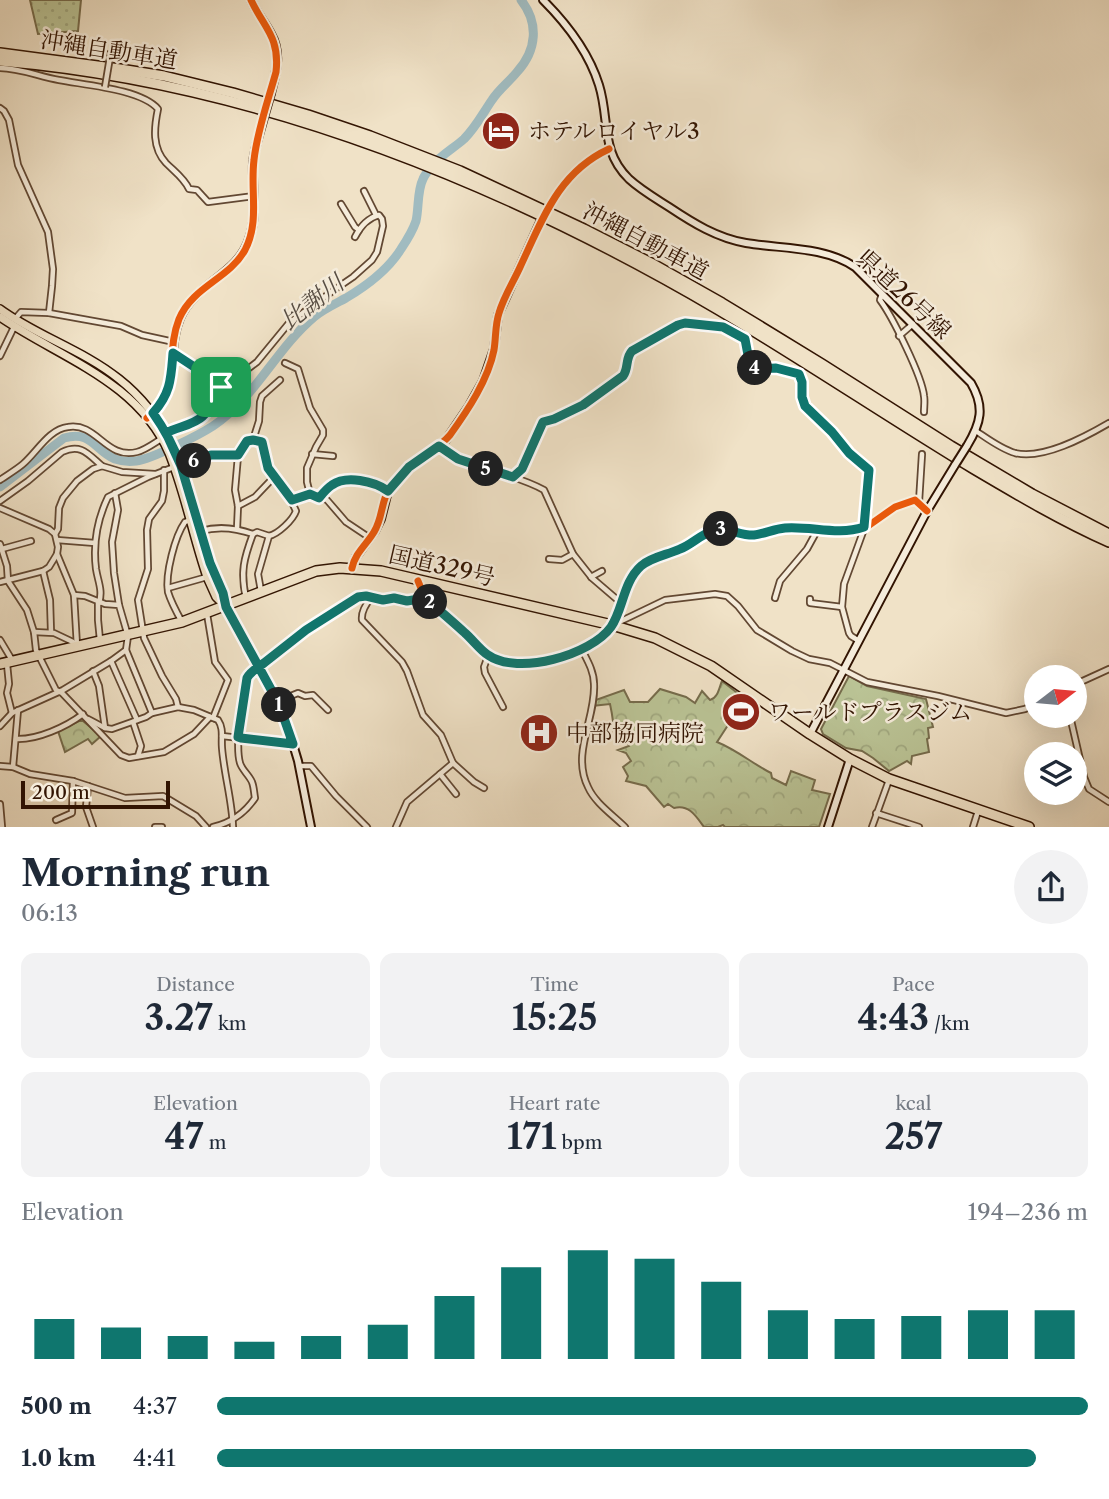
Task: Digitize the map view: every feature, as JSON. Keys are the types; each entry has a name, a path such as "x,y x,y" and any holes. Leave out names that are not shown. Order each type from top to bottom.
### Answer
{"highway":[{"name":"沖縄自動車道","path":"0,53 164,76 222,90 308,115 460,175 584,229 651,263 722,303 1032,495 1109,534"},
{"name":"沖縄自動車道","path":"0,61 68,68 163,84 230,100 406,154"},
{"name":"沖縄自動車道","path":"460,175 581,235 729,316 1030,502 1109,542"},
{"name":"国道329号","path":"7,663 182,622 316,571 340,568 381,571 612,625 655,638 695,656 740,684 850,760 889,779 1029,827"}],"main road":[{"path":"150,416 169,389 176,330 186,305 238,260 253,226 254,161 276,72 277,52 271,33 251,0"},
{"name":"県道26号線","path":"543,0 568,28 595,74 601,92 609,149 621,170 635,184 717,235 736,241 817,252 839,258 855,267 967,378 978,397 980,409 976,431 927,511 810,734"},
{"path":"352,568 356,557 381,519 388,491 409,467 446,439 488,372 498,316 541,220"},
{"path":"0,309 15,323"},
{"path":"0,317 15,323 102,377 150,416 174,456 226,607"},
{"path":"178,467 207,577 216,597 226,607 278,701 299,766 311,827"},
{"path":"828,827 850,760"}],"street":[{"path":"105,87 111,51"},
{"path":"0,68 105,87 143,99 158,109 153,130 157,150 164,162 184,179 189,189 197,190 208,202 254,196"},
{"path":"0,108 9,120 18,165 48,232 52,269 48,313"},
{"path":"550,204 569,177 609,149"},
{"path":"0,480 23,464 50,436 69,426 81,427 118,452 135,453 201,418 213,395 257,362 289,323 372,260 377,252 383,226 382,219 376,215 364,191"},
{"path":"341,204 359,230"},
{"path":"355,237 366,222 376,215"},
{"path":"882,293 880,300 920,380 924,412"},
{"path":"0,356 21,312 48,313 121,326 142,335 174,342"},
{"path":"513,477 522,469 543,422 583,405 623,376 628,355 632,351 669,329 685,323 723,327 746,336 748,366 757,369 776,368 799,374 805,406 849,453 869,470 864,527 844,584 842,607 849,633 860,641"},
{"path":"900,336 913,324"},
{"path":"173,353 221,387"},
{"path":"285,363 298,369 310,408 323,430 322,438 312,454 307,474 310,494"},
{"path":"253,440 262,396 280,380"},
{"path":"976,431 1016,454 1034,454 1071,442 1109,423"},
{"path":"201,531 210,528 237,529 269,536 275,534 294,516 296,511 292,500 274,477 266,461 262,442 247,441 238,455 235,490 238,506 237,529"},
{"path":"439,446 458,459 544,490 573,554 591,577 621,602"},
{"path":"0,501 69,449 80,449 102,466 122,472 155,474"},
{"path":"312,454 333,456"},
{"path":"919,503 922,454"},
{"path":"101,642 98,620 101,590 96,570 95,543 99,521 108,497 164,470 211,455 238,455"},
{"path":"55,534 63,498 77,481 102,466"},
{"path":"164,470 162,501 149,519 148,569 138,600 144,638 176,699 178,708"},
{"path":"238,506 255,497 274,477"},
{"path":"319,498 334,483 350,480 368,482 388,491"},
{"path":"0,726 12,713 58,692 127,649 128,636 114,573 112,542 118,510 115,493"},
{"path":"292,500 310,494 327,500 346,522 370,538"},
{"path":"418,581 425,598 488,656 502,662 533,663 565,656 601,637 612,625 629,583 643,563 682,549 713,530 752,535 782,528 818,528 848,532 868,526 895,507 915,500 927,511"},
{"path":"0,508 55,534 57,554 74,595 76,647"},
{"path":"294,516 299,521"},
{"path":"182,622 167,581 177,536 184,522 190,520"},
{"path":"775,598 780,581 807,549 818,528"},
{"path":"246,598 242,573 253,534"},
{"path":"261,592 258,574 269,536"},
{"path":"57,540 95,543"},
{"path":"31,541 1,547 8,581 27,610 36,650 58,692 62,693 121,755 129,758 164,752 194,734 212,718 228,681 215,662 206,614"},
{"path":"0,582 43,571 57,554"},
{"path":"549,559 562,559 573,554"},
{"path":"591,577 602,570"},
{"path":"43,571 50,600 51,632"},
{"path":"168,588 207,577"},
{"path":"612,625 665,600 715,594 727,596 757,630 809,659 831,663 867,682 1006,713 1024,709"},
{"path":"74,595 85,596 99,603 119,605"},
{"path":"214,827 233,820 251,805 255,798 251,780 241,766 238,754 238,737 250,673 306,630 362,596 407,601 425,598"},
{"path":"371,598 362,615 362,621 402,662 423,715 441,735 453,763 484,788"},
{"path":"810,599 810,603 842,607"},
{"path":"34,632 51,632 73,642 76,647"},
{"path":"0,640 7,663 7,693 12,713"},
{"path":"582,648 594,684 582,754 583,776 592,795 625,827"},
{"path":"125,650 152,713"},
{"path":"488,656 485,673 503,707"},
{"path":"111,661 135,721 141,746 138,756"},
{"path":"1087,679 1109,669"},
{"path":"93,671 99,686 105,728"},
{"path":"278,701 298,693 313,695 328,710"},
{"path":"85,717 112,729 152,713 178,708 194,710 220,723 233,827"},
{"path":"13,767 18,710"},
{"path":"16,739 24,740 57,730 85,717"},
{"path":"1073,728 1084,777 1090,789 1109,802"},
{"path":"222,736 293,744"},
{"path":"396,827 407,802 453,763"},
{"path":"0,766 73,781 125,798 163,796 196,816 206,827"},
{"path":"299,766 311,766 367,827"},
{"path":"440,774 456,794"},
{"path":"872,827 889,779"},
{"path":"57,820 72,813 73,781"},
{"path":"88,786 86,807 93,827"},
{"path":"0,804 2,827"},
{"path":"973,827 978,810"},
{"path":"876,813 919,827"},
{"path":"155,827 162,827"}],"green space":[{"path":"30,0 81,0 78,31 38,34"},
{"path":"849,676 867,686 926,699 933,727 928,728 929,752 912,756 911,764 907,761 889,771 862,751 846,748 823,734 821,729"},
{"path":"722,681 745,699 717,742 771,773 772,778 786,785 791,771 815,780 812,790 830,794 819,827 704,827 688,809 674,808 668,804 664,807 646,786 626,781 628,776 623,767 631,761 626,753 618,750 629,746 621,736 614,738 610,704 591,706 594,690 596,700 624,690 630,702 648,702 660,689 686,697 695,703 702,691 710,700 715,697"},
{"path":"83,721 101,736 92,744 88,739 65,752 58,731"}],"waterway":[{"name":"比謝川","path":"0,487 64,438 73,436 87,439 108,455 125,461 143,459 187,441 228,415 314,317 362,288 384,270 396,257 413,228 420,189 426,174 439,158 476,125 495,96 529,55 533,27 521,0"}],"cycle path":[{"path":"147,418 166,395 175,333 185,308 238,260 250,239 255,149 277,60 270,33 251,0"},
{"path":"352,568 358,553 377,527 390,487 410,466 450,435 476,394 491,361 501,307 554,198 577,170 609,149"},
{"path":"418,581 425,598 488,656 502,662 533,663 565,656 601,637 612,625 622,598 638,568 650,560 682,549 713,530 752,535 800,527 848,532 868,526 895,507 915,500 927,511"}],"place":[{"name":"ホテルロイヤル3","path":"501,131"},
{"name":"ワールドプラスジム","path":"741,712"},
{"name":"中部協同病院","path":"539,733"}],"route":[{"path":"221,387 173,353 169,389 153,413 173,445 177,454 181,466 211,455 238,455 247,441 262,442 268,468 292,500 310,494 319,498 334,483 350,480 368,482 388,491 409,467 439,446 458,459 513,477 522,469 543,422 583,405 623,376 628,355 632,351 669,329 685,323 723,327 745,339 748,366 757,369 773,367 799,374 805,406 849,453 869,470 864,527 848,532 818,528 782,528 752,535 713,530 682,549 643,563 629,583 612,625 601,637 565,656 533,663 502,662 488,656 425,598 407,601 358,597 306,630 259,667 250,673 238,737 241,738 293,744 279,704 259,667 226,607 181,466 173,445 166,433 201,418 213,395 221,387"}]}
